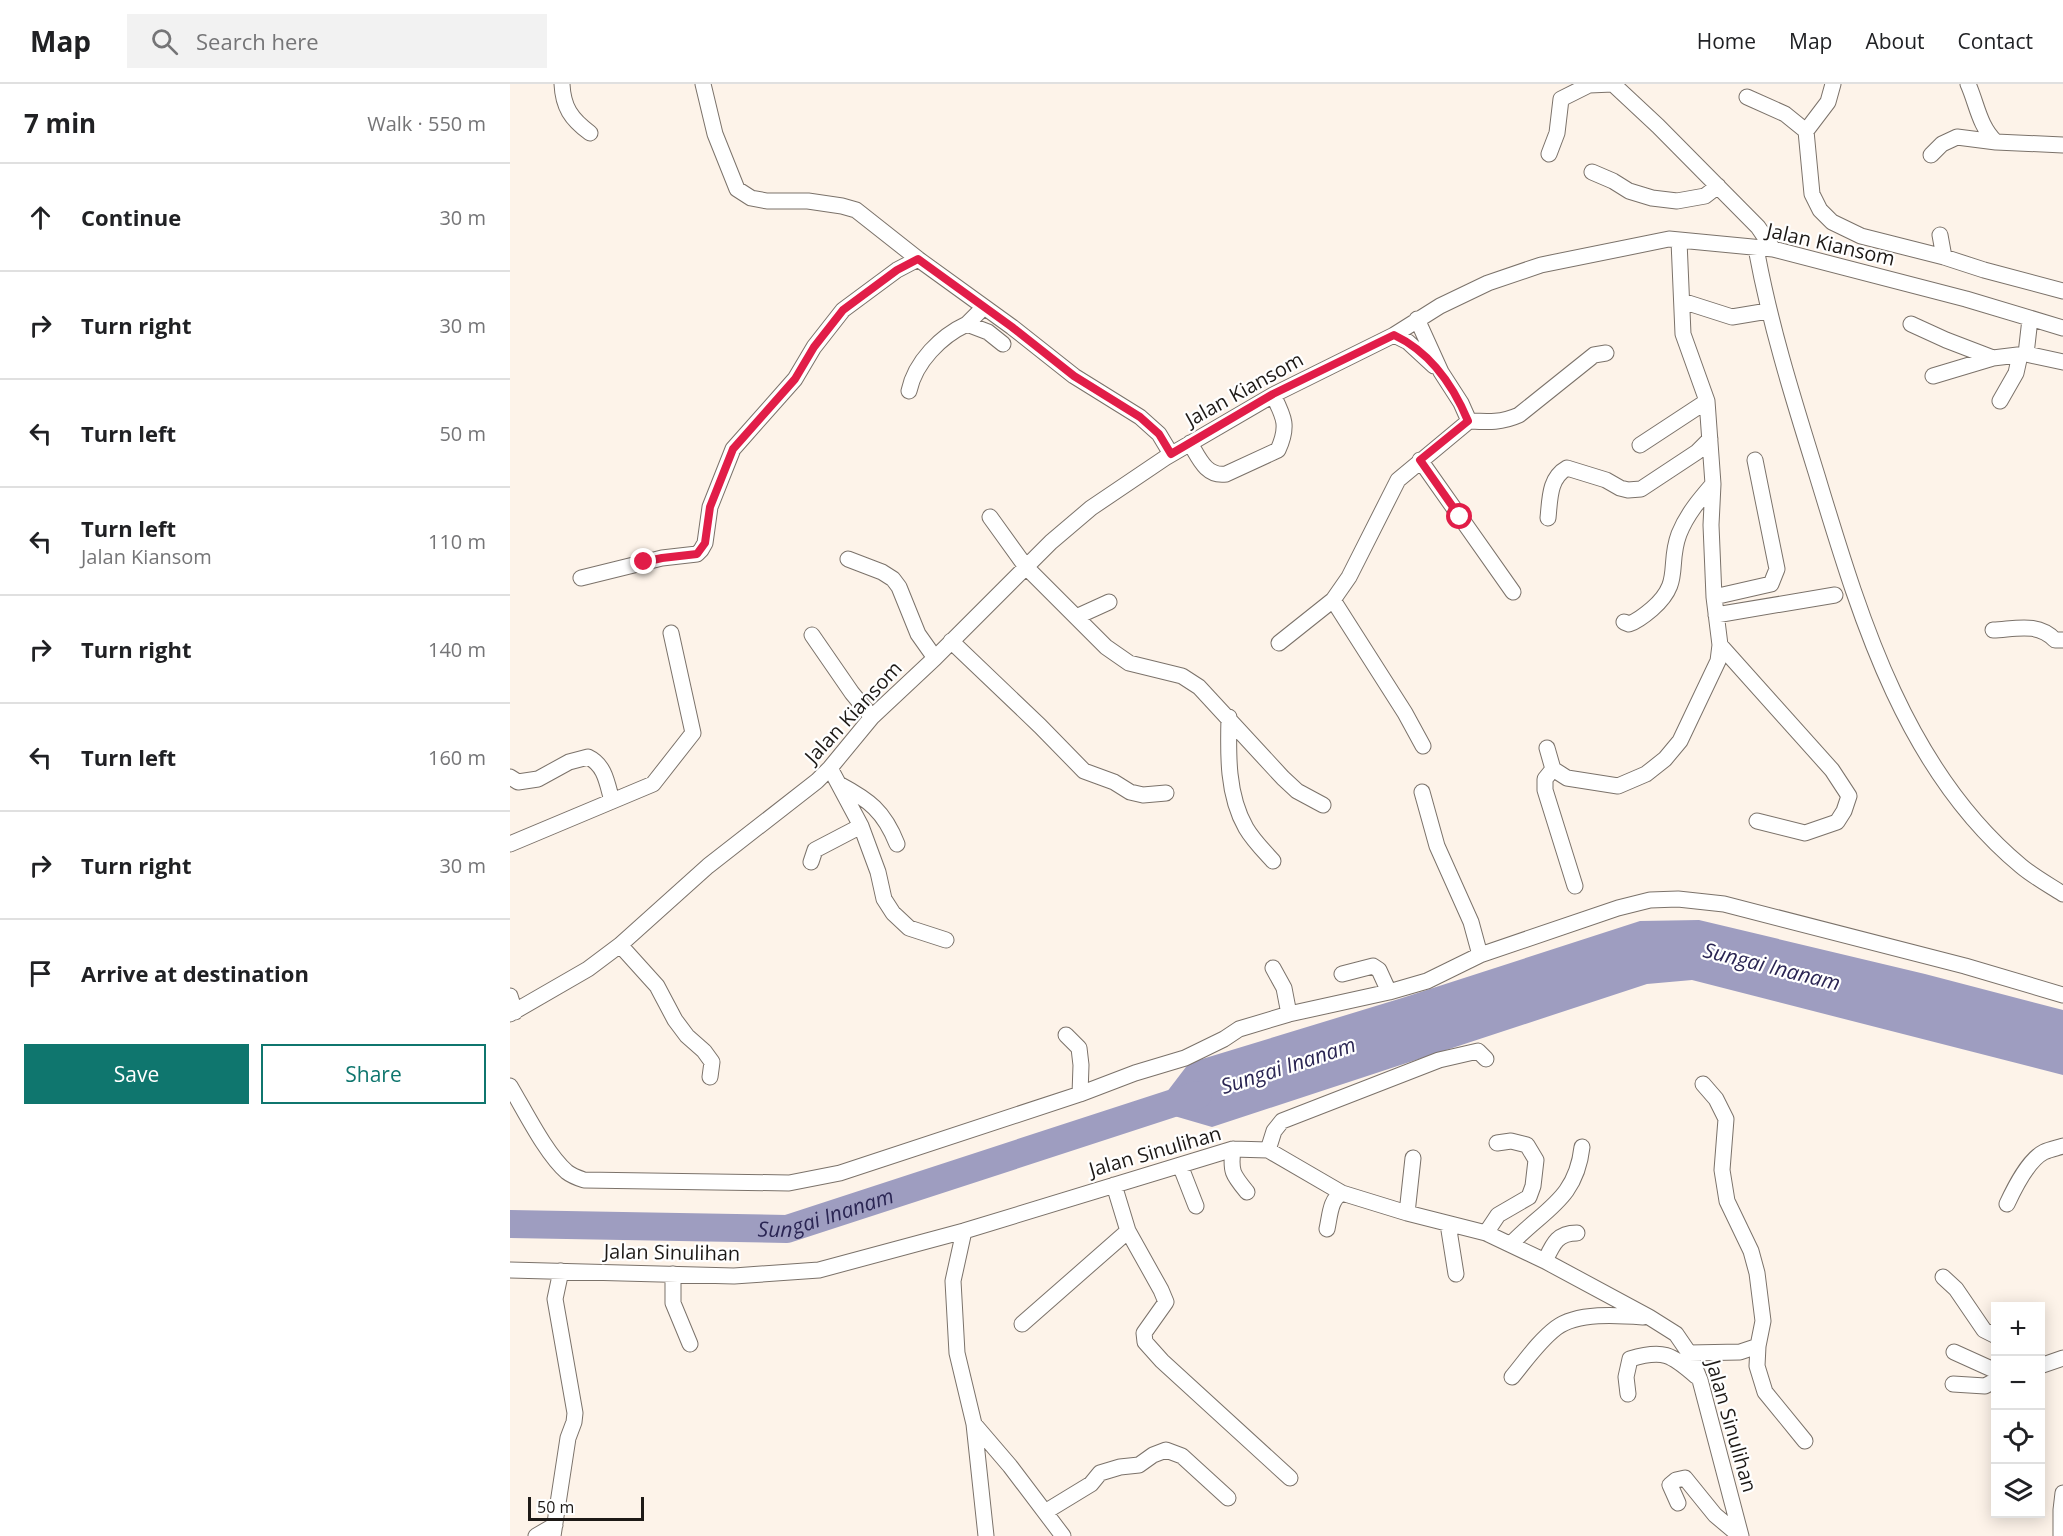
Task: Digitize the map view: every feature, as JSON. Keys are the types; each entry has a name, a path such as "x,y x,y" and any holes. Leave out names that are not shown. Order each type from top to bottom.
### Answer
{"street":[{"path":"562,84 562,98 569,111 578,124 590,133"},
{"path":"703,84 715,134 737,189 752,198 767,201 808,201 856,210 1074,376 1140,417 1159,434 1171,454"},
{"path":"1549,154 1557,133 1561,99 1589,85 1613,84 1758,227 1773,249"},
{"path":"1833,84 1828,102 1806,131 1812,194 1820,210 1832,222 1861,236 1944,256 1984,270 2063,291"},
{"path":"1968,84 1980,120 1987,134 1996,142"},
{"path":"1747,97 1785,114 1806,131"},
{"path":"1931,155 1942,144 1957,137 1996,142 2063,145"},
{"path":"1592,172 1629,191 1652,198 1677,201 1705,196 1718,186"},
{"path":"1940,235 1944,256"},
{"name":"Jalan Kiansom","path":"512,1013 588,969 620,945 708,866 817,781 872,717 935,658 1051,542 1091,508 1171,454 1273,394 1394,335 1417,319 1488,283 1541,265 1669,239 1773,249 1966,299 2063,328"},
{"path":"1547,748 1553,768 1567,778 1618,786 1646,774 1657,766 1680,741 1718,661 1720,645 1714,597 1711,525 1713,484 1707,401 1683,333 1679,241"},
{"path":"1756,248 1777,344 1824,497 1868,632 1891,687 1929,759 1967,811 1995,843 2023,868 2063,894"},
{"path":"581,578 662,558 697,554 705,543 710,507 733,449 795,379 843,310 897,270 918,259"},
{"path":"1682,301 1732,317 1768,310"},
{"path":"909,391 915,375 935,346 954,330 967,324 984,307"},
{"path":"1417,319 1441,372 1461,403 1468,421"},
{"path":"2000,401 2023,355 2030,319"},
{"path":"967,324 988,332 1003,344"},
{"path":"1911,324 1993,358"},
{"path":"1394,335 1421,352 1441,372"},
{"path":"1279,643 1333,600 1349,577 1398,480 1420,460 1468,421 1497,423 1506,421 1518,415 1594,355 1606,353"},
{"path":"1933,376 1993,358 2023,355 2063,362"},
{"path":"1190,443 1206,469 1217,475 1226,474 1278,450 1284,436 1285,424 1273,394"},
{"path":"1640,445 1707,401"},
{"path":"1548,518 1551,487 1560,472 1568,468 1606,480 1620,488 1641,489 1697,452 1710,439"},
{"path":"1420,460 1513,592"},
{"path":"1714,597 1771,584 1777,569 1755,460"},
{"path":"1623,622 1629,624 1635,622 1662,600 1670,590 1679,534 1695,504 1713,484"},
{"path":"990,517 1026,567 1106,647 1129,663 1182,676 1199,687 1270,765 1297,791 1323,805"},
{"path":"848,559 882,572 893,579 899,587 918,634 935,658"},
{"path":"1716,615 1835,595"},
{"path":"1333,600 1405,713 1423,746"},
{"path":"1076,617 1109,602"},
{"path":"1993,630 2035,627 2048,632 2055,640 2063,640"},
{"path":"510,844 653,784 693,733 671,633"},
{"path":"812,635 852,693 872,717"},
{"path":"951,641 1084,771 1114,782 1130,792 1143,795 1166,793"},
{"path":"1720,645 1832,770 1849,796 1837,822 1805,832 1757,821"},
{"path":"1228,717 1228,767 1236,803 1245,826 1273,861"},
{"path":"510,777 518,782 538,779 569,762 588,757 596,761 602,769 612,801"},
{"path":"830,768 861,826 878,872 884,899 893,913 909,928 946,940"},
{"path":"1553,768 1545,779 1545,790 1575,886"},
{"path":"838,784 867,799 891,827 897,844"},
{"path":"1422,792 1437,846 1471,922 1480,955"},
{"path":"812,862 815,850 861,826"},
{"path":"510,1086 562,1167 569,1174 584,1180 789,1183 840,1173 1080,1094 1135,1073 1185,1058 1239,1029 1289,1014 1389,992 1427,981 1480,955 1618,908 1650,900 1678,899 1724,904 1965,966 2063,995"},
{"path":"620,945 657,986 675,1020 712,1062 710,1077"},
{"path":"1342,974 1373,966 1380,970 1389,992"},
{"path":"1273,968 1284,988 1289,1014"},
{"path":"510,996 512,1013"},
{"path":"1066,1035 1079,1048 1080,1094"},
{"path":"1268,1150 1274,1131 1282,1121 1439,1060 1478,1051 1486,1059"},
{"path":"1703,1084 1716,1099 1726,1119 1722,1170 1727,1201 1751,1251 1757,1273 1763,1321 1757,1366 1765,1392 1805,1441"},
{"path":"1486,1233 1498,1215 1529,1197 1533,1186 1536,1160 1527,1145 1511,1141 1497,1143"},
{"path":"2007,1204 2013,1190 2042,1152 2063,1146"},
{"path":"1511,1244 1562,1198 1580,1162 1582,1147"},
{"path":"1233,1149 1231,1167 1234,1176 1247,1192"},
{"name":"Jalan Sinulihan","path":"510,1270 734,1276 819,1270 964,1231 1233,1149 1268,1150 1342,1193 1407,1213 1486,1233 1511,1244 1649,1317 1676,1334 1689,1353 1701,1380 1740,1536"},
{"path":"1407,1213 1413,1158"},
{"path":"1180,1165 1196,1206"},
{"path":"1114,1185 1128,1230 1166,1302 1144,1333 1145,1342 1162,1361 1290,1478"},
{"path":"1328,1229 1331,1208 1336,1196 1342,1193"},
{"path":"1448,1224 1456,1274"},
{"path":"1022,1324 1128,1230"},
{"path":"964,1231 953,1281 957,1353 974,1424 987,1536"},
{"path":"1545,1261 1554,1242 1567,1233 1577,1233"},
{"path":"536,1536 554,1530 566,1448 575,1413 555,1299 561,1271"},
{"path":"673,1274 673,1303 690,1344"},
{"path":"1943,1277 1956,1289 1984,1330 1991,1334"},
{"path":"1512,1377 1557,1326 1605,1314 1649,1317"},
{"path":"1689,1353 1740,1352 1758,1346"},
{"path":"1628,1394 1626,1377 1630,1359 1652,1352 1676,1358 1701,1380"},
{"path":"1953,1352 1991,1369"},
{"path":"1953,1384 1985,1386 1991,1382"},
{"path":"974,1424 1010,1466 1063,1536"},
{"path":"1045,1512 1091,1484 1100,1473 1120,1467 1139,1466 1153,1455 1166,1450 1182,1456 1228,1497"},
{"path":"1678,1503 1670,1485 1676,1480 1685,1478 1715,1515 1740,1536"},
{"path":"2061,1536 2063,1493"}],"water":[{"path":"1699,920 1925,974 2063,1010 2063,1075 1692,980 1647,984 1212,1127 1164,1113 1160,1101 1189,1063 1402,998 1640,921"}],"waterway":[{"name":"Sungai Inanam","path":"510,1224 787,1229 1198,1095"}],"route":[{"path":"644,562 697,554 701,550 705,543 710,507 733,449 795,379 814,347 843,310 897,270 918,259 1012,327 1058,365 1140,417 1159,434 1171,454 1273,394 1394,335 1421,352 1441,372 1461,403 1468,421 1420,460 1460,517"}]}
